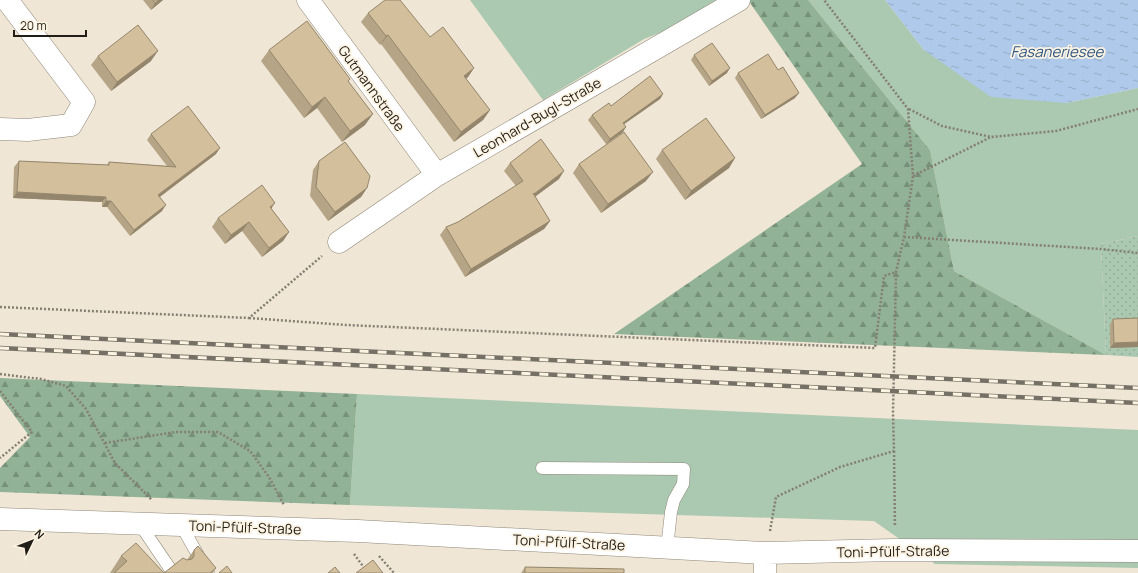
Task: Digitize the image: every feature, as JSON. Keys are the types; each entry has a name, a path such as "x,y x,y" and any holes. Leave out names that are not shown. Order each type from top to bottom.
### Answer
{"street":[{"path":"0,129 28,130 71,125 84,102 7,0"},
{"name":"Gutmannstraße","path":"308,0 437,175"},
{"name":"Leonhard-Bugl-Straße","path":"339,242 437,175 739,0"},
{"name":"Toni-Pfülf-Straße","path":"0,519 358,531 667,548 765,563 894,550 1138,551"}],"lane":[{"path":"542,468 684,469 683,484 674,500 671,512 667,548"},
{"path":"139,523 173,573"},
{"path":"176,524 208,573"}],"path":[{"path":"824,0 908,109 942,126 991,137 1056,131 1138,109"},
{"path":"895,523 893,413 896,272 904,237 912,176 908,109"},
{"path":"912,176 991,137"},
{"path":"904,237 1102,249 1138,253"},
{"path":"249,318 339,242"},
{"path":"0,307 249,318 346,325 875,348 884,276 896,272"},
{"path":"0,374 41,379 66,386 86,409 115,463 176,524"},
{"path":"0,391 32,432 0,458"},
{"path":"105,443 176,432 218,432 250,451 269,477 297,529"},
{"path":"765,563 776,497 840,467 894,451"}],"green space":[{"path":"470,0 743,0 644,39 543,100"},
{"path":"748,0 808,0 930,150 954,271 1106,355 614,334 862,164"},
{"path":"808,0 885,0 924,50 1066,103 1138,88 1138,236 1101,244 1106,355 954,271 930,150"},
{"path":"1138,236 1138,357 1106,355 1101,244"},
{"path":"0,378 357,394 350,505 0,492 0,468 30,437 0,396"},
{"path":"357,394 1138,430 1138,568 935,564 874,521 350,505"}],"water":[{"name":"Fasaneriesee","path":"885,0 1138,0 1138,88 1066,103 991,97 924,50"}],"building":[{"path":"385,0 400,0 430,37 443,27 474,68 464,76 490,110 461,132 388,35 386,36 368,13"},
{"path":"307,21 350,79 348,81 373,114 350,131 325,97 312,107 269,50"},
{"path":"138,25 158,51 117,82 98,56"},
{"path":"712,43 730,68 712,81 694,55"},
{"path":"768,54 778,70 783,67 799,93 765,115 738,73"},
{"path":"650,76 663,94 623,123 626,127 610,139 592,115 609,103 611,106"},
{"path":"188,106 220,148 158,195 166,205 134,230 111,201 106,201 106,197 17,192 19,161 109,165 109,162 176,167 151,134"},
{"path":"706,118 735,158 691,191 662,150"},
{"path":"624,132 653,172 608,204 579,164"},
{"path":"541,139 564,171 534,194 533,193 550,221 471,269 446,227 458,222 523,181 510,163"},
{"path":"345,142 370,176 367,188 335,212 316,187 319,161"},
{"path":"262,185 275,203 270,207 289,232 269,248 249,222 231,235 218,218"},
{"path":"1138,318 1138,342 1114,343 1113,319"},
{"path":"136,543 164,573 114,573 127,561 121,556"},
{"path":"198,546 216,568 210,573 164,573 183,558 187,560 192,559 194,556 194,550"},
{"path":"373,560 383,573 356,573"},
{"path":"227,566 232,573 219,573"},
{"path":"335,567 340,573 328,573"},
{"path":"525,567 624,569 624,573 525,573"}],"railway":[{"path":"0,334 1138,388"},
{"path":"0,348 1138,403"}]}
